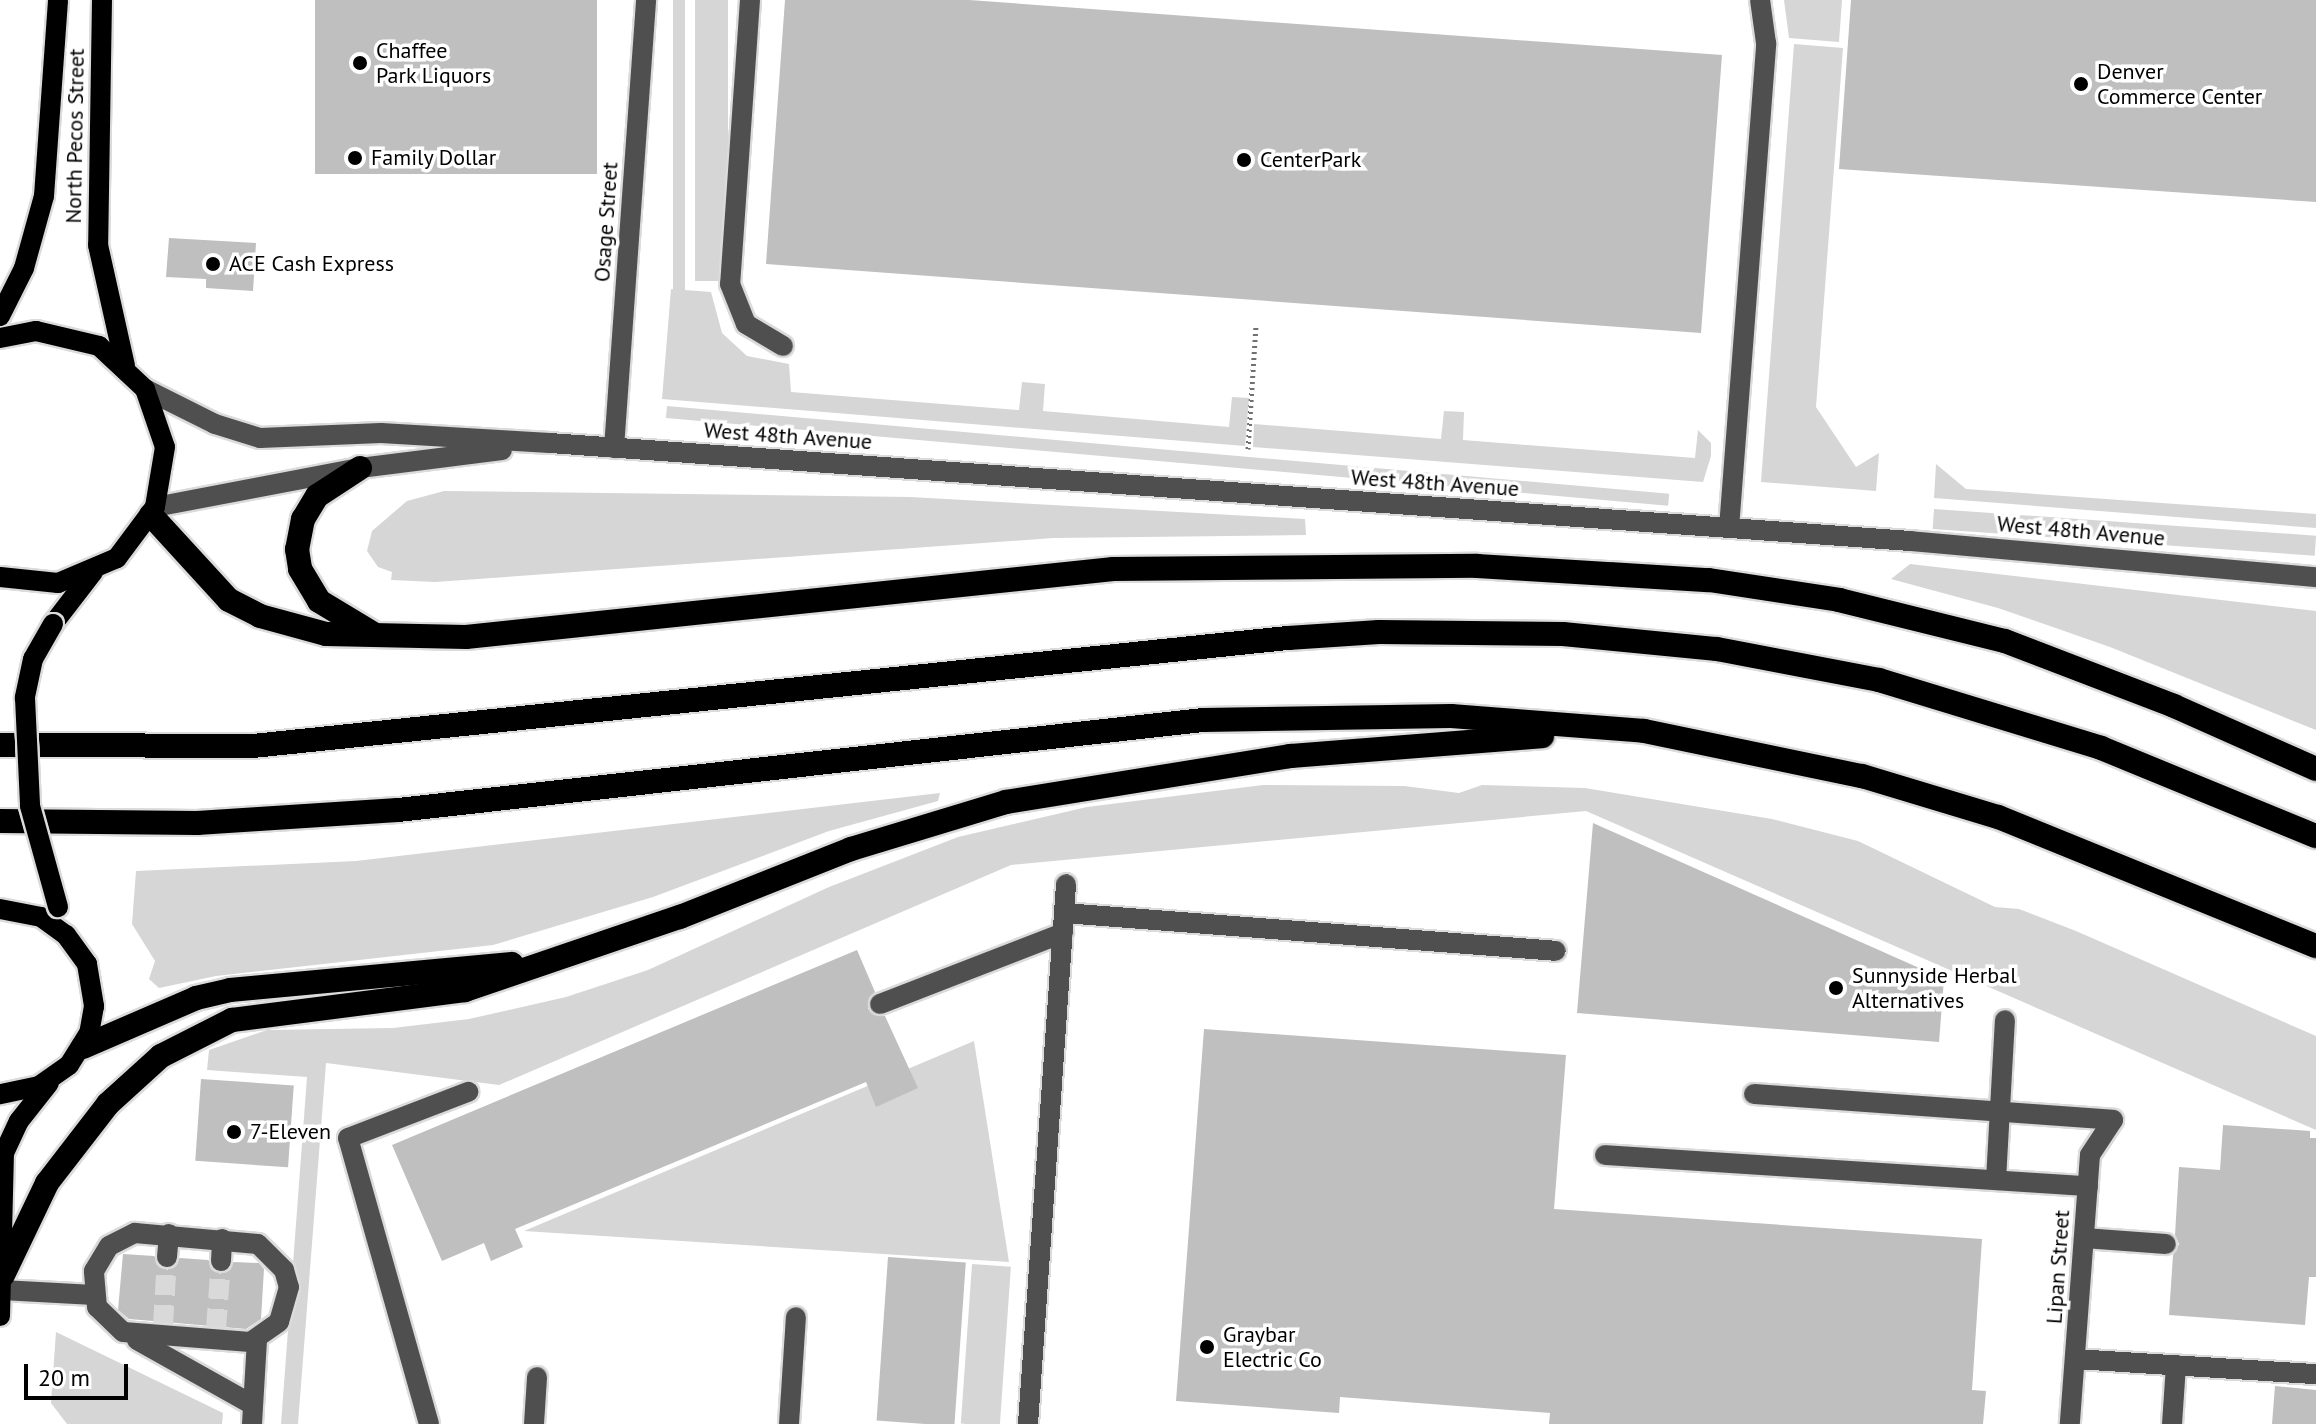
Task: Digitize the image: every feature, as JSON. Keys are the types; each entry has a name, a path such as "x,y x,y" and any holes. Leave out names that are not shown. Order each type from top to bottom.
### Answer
{"highway":[{"path":"360,468 317,496 303,519 297,549 300,569 319,601 378,636"},
{"path":"153,511 214,588 244,609 326,634 466,637 1113,569 1477,566 1639,574 1777,588 1968,630 2071,665 2316,769"},
{"path":"0,745 132,749 310,742 1288,638 1379,632 1563,634 1717,649 1879,680 2101,748 2316,836"},
{"path":"0,821 197,823 398,810 1203,720 1290,716 1451,716 1644,731 1862,776 1998,817 2316,946"},
{"path":"2,1283 47,1183 82,1134 133,1077 194,1035 232,1020 465,990 556,960 851,849 1006,802 1305,754 1644,731"},
{"path":"83,1047 196,998 230,990 556,960"}],"main road":[{"name":"North Pecos Street","path":"0,316 24,268 44,196 58,0"},
{"name":"North Pecos Street","path":"102,0 98,245 125,366"},
{"path":"0,338 36,331 68,335 99,346 125,366 145,389 165,447 153,511 117,558 93,572 58,583 0,577"},
{"path":"0,1316 4,1153 19,1121 83,1047 93,1019 94,991 81,952 58,907 30,806 25,698 33,659 53,624 93,572"},
{"path":"0,909 41,917 81,952"},
{"path":"0,1094 27,1091 52,1080"}],"street":[{"name":"Osage Street","path":"614,448 646,0"},
{"path":"750,0 730,284 746,324 783,346"},
{"path":"1729,528 1766,43 1760,0"},
{"name":"West 48th Avenue","path":"145,389 215,424 260,438 381,433 550,443 1729,528 2316,577"},
{"name":"West 48th Avenue","path":"153,511 360,468 550,443"},
{"path":"1028,1424 1066,884"},
{"path":"880,1004 1063,923 1556,951"},
{"path":"1996,1180 2005,1020"},
{"path":"429,1424 348,1138 468,1092"},
{"path":"1754,1094 1999,1112"},
{"name":"Lipan Street","path":"1999,1112 2113,1120 2090,1155 2070,1424"},
{"path":"1605,1155 2088,1186"},
{"path":"123,1332 257,1339 279,1322 287,1305 284,1270 258,1244 169,1234 135,1233 109,1246 94,1271 94,1295 107,1322 253,1415 257,1339"},
{"path":"167,1257 169,1234"},
{"path":"2084,1238 2166,1244"},
{"path":"221,1261 222,1239"},
{"path":"2,1283 94,1295"},
{"path":"789,1424 796,1317"},
{"path":"2075,1359 2316,1374"},
{"path":"2172,1424 2176,1365"},
{"path":"534,1424 537,1377"}],"path":[{"path":"1248,449 1256,325"}],"shaded area":[{"path":"673,0 685,0 685,381 673,381"},
{"path":"695,0 728,0 728,281 695,281"},
{"path":"1784,0 1842,0 1839,42 1789,38"},
{"path":"1794,44 1843,48 1816,407 1856,467 1879,453 1876,491 1761,482"},
{"path":"671,289 711,292 722,333 747,356 789,364 791,392 1019,410 1022,382 1045,384 1043,411 1229,427 1232,397 1249,398 1245,446 662,399"},
{"path":"667,406 1669,494 1668,506 666,418"},
{"path":"1444,411 1464,412 1463,440 1695,458 1698,430 1711,443 1711,456 1703,482 1253,447 1254,424 1441,439"},
{"path":"1936,464 1966,489 2316,514 2316,528 1934,498"},
{"path":"444,491 910,497 1305,519 1306,535 1053,538 435,582 391,580 392,572 378,567 367,551 372,531 407,501"},
{"path":"1934,509 2316,536 2315,556 1933,529"},
{"path":"1910,564 2316,611 2316,730 2110,647 1998,608 1891,579"},
{"path":"1263,785 1404,786 1459,793 1482,785 1585,788 1772,819 1858,841 1995,907 2019,909 2076,931 2316,1036 2316,1130 1586,811 1011,865 499,1085 326,1063 298,1424 281,1424 307,1077 207,1070 209,1050 267,1030 393,1028 469,1019 566,997 648,970 829,887 958,837 1087,807"},
{"path":"940,793 938,801 829,831 653,897 493,945 216,976 159,988 149,979 155,961 132,924 136,871 356,861"},
{"path":"974,1041 1009,1262 524,1231"},
{"path":"972,1264 1011,1267 1000,1424 961,1424"},
{"path":"56,1332 223,1413 222,1424 67,1424 51,1403"}],"building":[{"path":"315,0 597,0 597,174 315,174"},
{"name":"CenterPark","path":"785,0 969,0 1722,55 1701,333 766,264"},
{"name":"Denver Commerce Center","path":"1851,0 2316,0 2316,202 1839,169"},
{"path":"169,238 256,243 253,291 206,288 206,279 166,277"},
{"path":"1593,823 1944,979 1939,1042 1577,1013"},
{"path":"857,950 875,992 868,1009 885,1016 918,1088 876,1107 866,1082 515,1229 523,1247 491,1261 484,1243 442,1261 392,1145"},
{"path":"1204,1029 1566,1055 1554,1209 1982,1239 1972,1390 1986,1391 1983,1424 1549,1424 1550,1413 1340,1397 1339,1413 1176,1401"},
{"path":"201,1079 294,1085 288,1167 195,1161"},
{"path":"2223,1125 2310,1131 2310,1138 2316,1138 2316,1277 2309,1277 2305,1325 2169,1315 2173,1255 2179,1244 2175,1235 2179,1167 2220,1170"},
{"path":"123,1254 154,1256 167,1270 180,1258 208,1260 220,1274 234,1262 259,1263 264,1269 261,1319 246,1329 129,1319 118,1310"},
{"path":"888,1257 966,1262 955,1424 877,1421"},
{"path":"2275,1386 2316,1390 2316,1424 2272,1424"}],"tunnel":[{"path":"163,1325 167,1257"},
{"path":"216,1329 221,1261"}],"place":[{"name":"Chaffee Park Liquors","path":"360,63"},
{"name":"Denver Commerce Center","path":"2081,84"},
{"name":"Family Dollar","path":"355,158"},
{"name":"CenterPark","path":"1244,160"},
{"name":"ACE Cash Express","path":"213,264"},
{"name":"Sunnyside Herbal Alternatives","path":"1836,988"},
{"name":"7-Eleven","path":"234,1132"},
{"name":"Graybar Electric Co","path":"1207,1347"}]}
